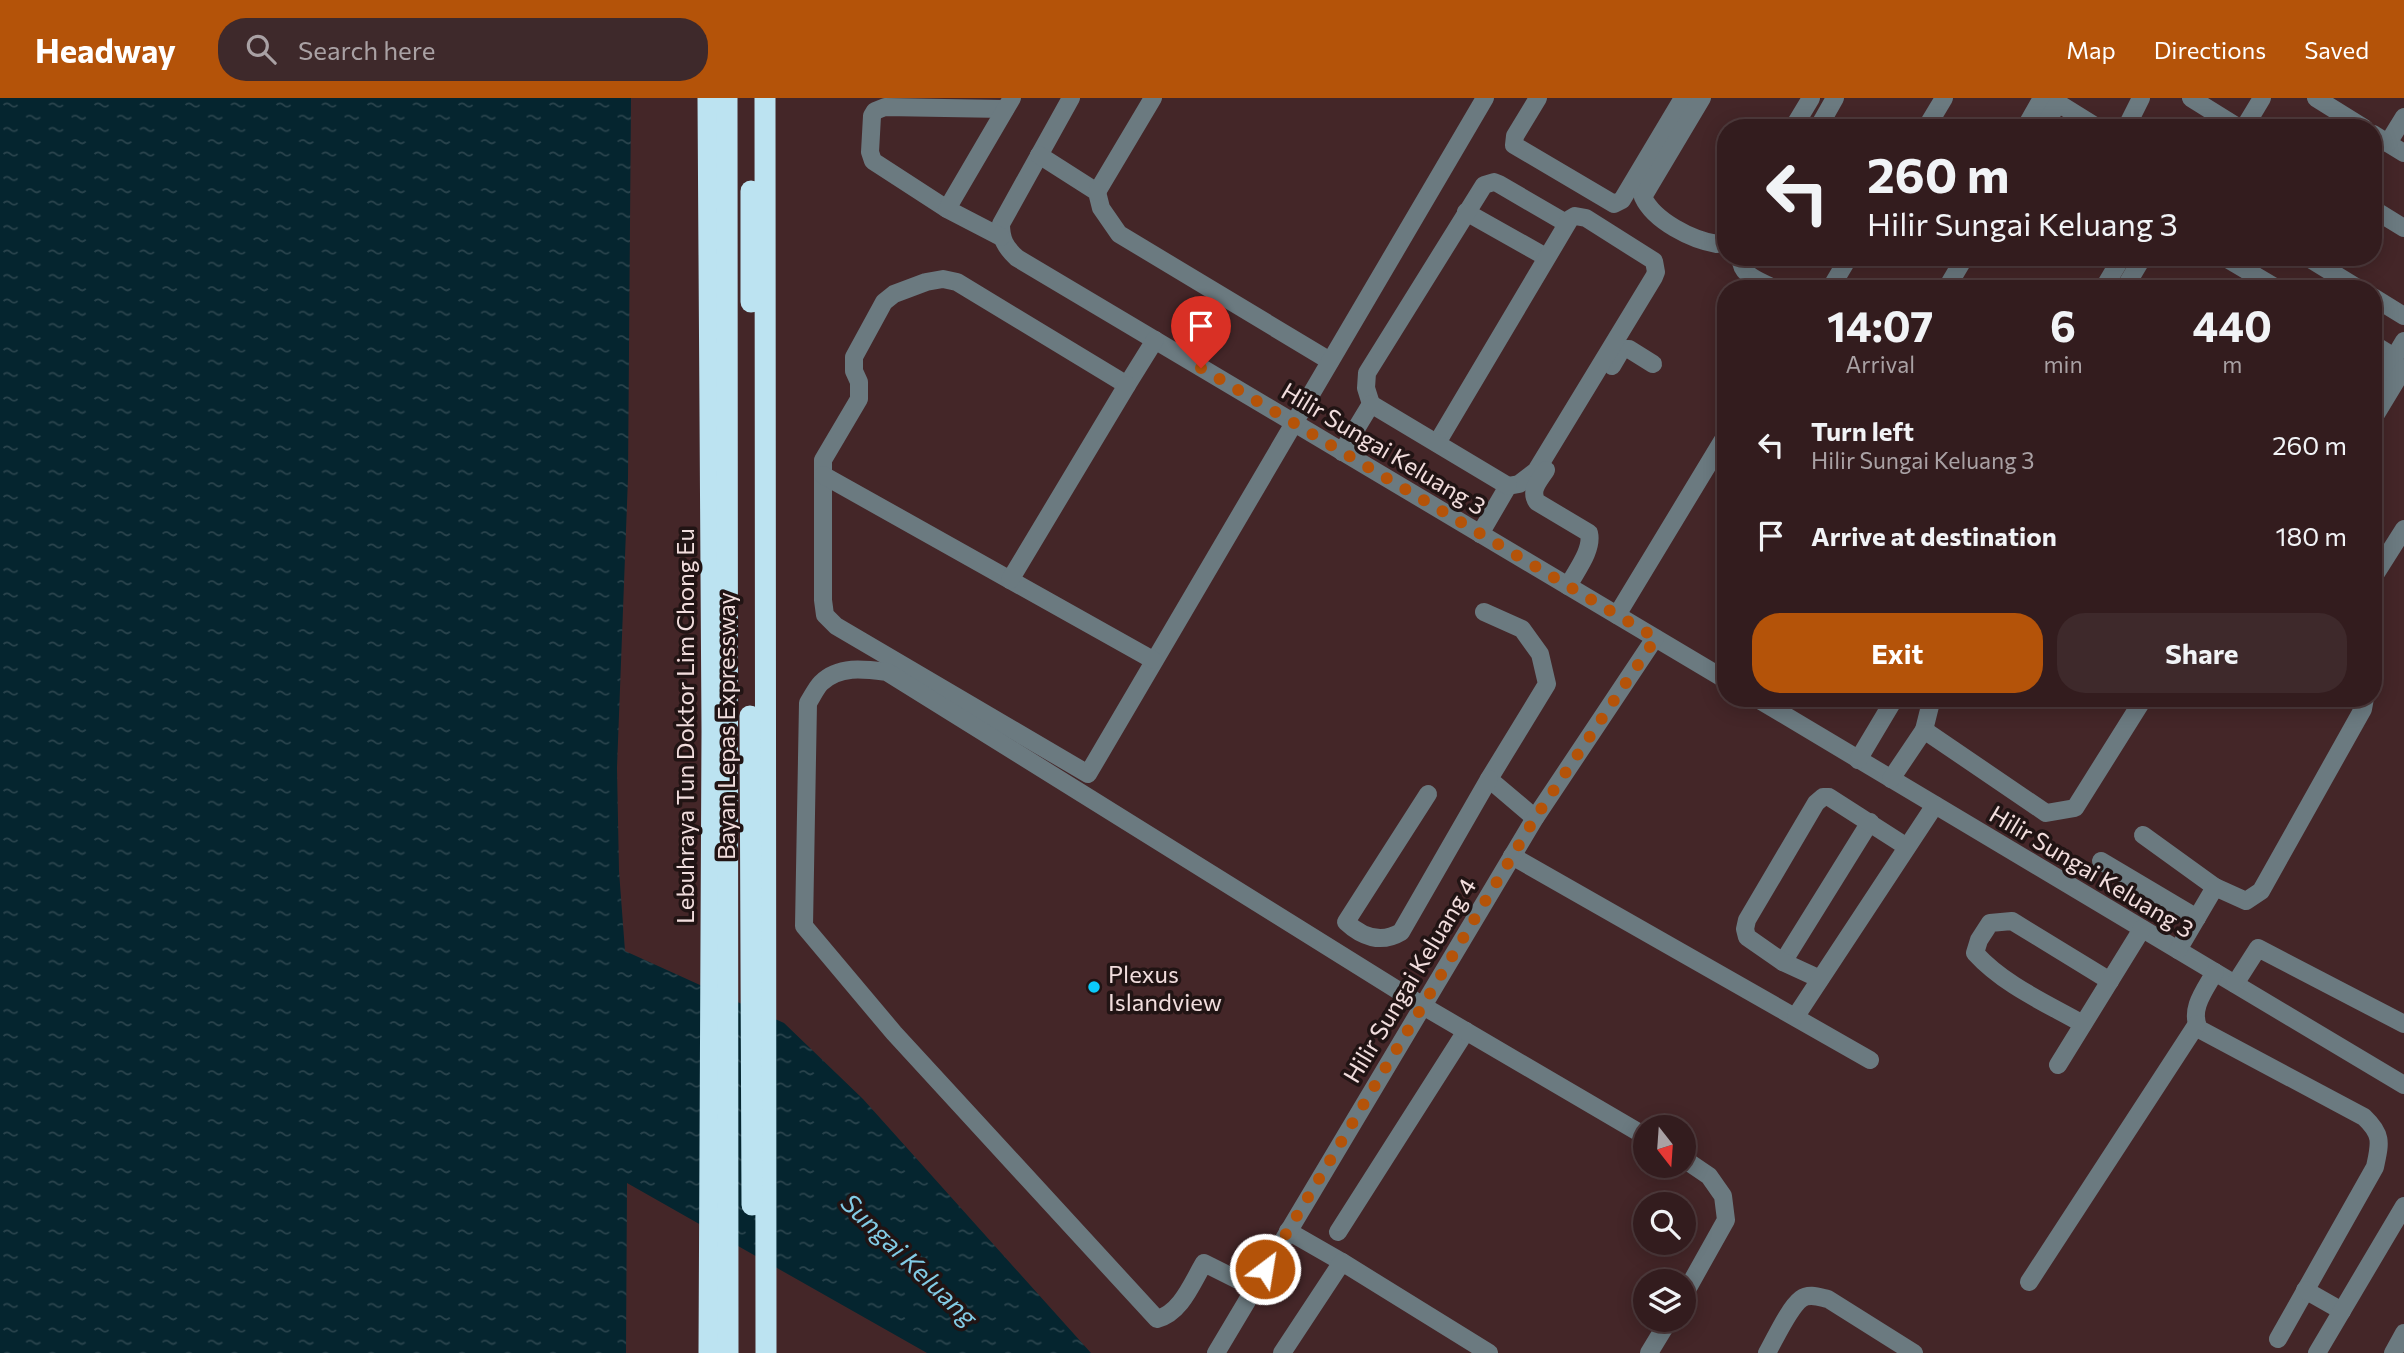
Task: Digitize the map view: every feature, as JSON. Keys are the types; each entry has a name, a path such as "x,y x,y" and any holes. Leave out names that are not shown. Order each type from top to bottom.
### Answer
{"highway":[{"name":"Lebuhraya Tun Doktor Lim Chong Eu","path":"708,98 711,826 709,1353"},
{"name":"Bayan Lepas Expressway","path":"727,98 728,1353"},
{"name":"Bayan Lepas Expressway","path":"751,98 752,1353"},
{"path":"765,98 766,1353"}],"street":[{"path":"1009,104 885,107 875,111 872,116 870,152 873,161 947,209 1001,237 1001,224 1070,98"},
{"path":"1097,192 1153,98"},
{"path":"1127,385 957,282 943,279 926,282 894,294 884,302 857,351 853,364 860,391 859,399 823,460 822,600 825,615 836,626 1088,774 1485,98"},
{"path":"1538,98 1515,136 1514,145 1614,204 1622,200 1684,98"},
{"path":"1702,98 1643,197 1649,211 1698,241 1717,244"},
{"path":"1798,119 1811,98"},
{"path":"1823,119 1835,98"},
{"path":"1918,119 1930,98"},
{"path":"1931,119 1944,98"},
{"path":"2030,119 2042,98"},
{"path":"2130,119 2141,98"},
{"path":"2191,98 2225,119"},
{"path":"2249,119 2262,98"},
{"path":"2316,98 2350,119"},
{"path":"2048,119 2058,103 2084,119"},
{"path":"947,209 1009,104"},
{"path":"2382,137 2404,117"},
{"path":"2382,139 2404,153"},
{"path":"1039,155 1097,192 1101,208 1119,234 1330,361"},
{"path":"1437,443 1566,223 1575,216 1586,218 1654,261 1656,272 1536,471 1519,484 1508,486 1371,404 1366,388 1367,373 1484,185 1494,182 1566,223"},
{"path":"1466,212 1546,257"},
{"path":"2382,215 2404,228"},
{"name":"Hilir Sungai Keluang 3","path":"1001,237 1007,249 1017,258 1717,675"},
{"path":"1742,266 1745,272 1759,280"},
{"path":"2239,266 2263,280"},
{"path":"2322,266 2344,280"},
{"path":"2382,303 2404,316"},
{"path":"1010,580 1155,340"},
{"path":"2382,400 2399,363 2404,341"},
{"path":"1567,586 1588,548 1590,533 1537,502 1533,490 1622,349 1629,349 1653,364"},
{"path":"2382,351 2399,363"},
{"path":"2382,383 2399,363"},
{"path":"1342,452 1371,404"},
{"path":"1617,615 1717,450"},
{"path":"823,475 1153,660"},
{"path":"1480,534 1508,486"},
{"path":"2382,564 2404,529"},
{"path":"1428,793 1346,922 1375,939 1389,940 1401,932 1547,684 1540,654 1522,629 1484,612"},
{"name":"Hilir Sungai Keluang 4","path":"1216,1353 1535,818 1656,638"},
{"path":"1254,1288 1204,1263 1176,1308 1167,1316 1157,1318 894,1033 804,926 808,703 821,683 836,674 860,668 887,672 1423,1006 1633,1129"},
{"name":"Hilir Sungai Keluang 3","path":"1771,707 2404,1085"},
{"path":"1858,760 1890,707"},
{"path":"1891,779 1924,730 1930,707"},
{"path":"1924,730 2046,813 2075,808 2138,707"},
{"path":"2143,835 2215,887 2246,901 2261,891 2363,707"},
{"path":"1489,779 1535,818"},
{"path":"1820,979 1783,962 1747,937 1745,929 1747,920 1816,803 1823,797 1829,797 1907,847"},
{"path":"1796,1016 1935,805"},
{"path":"1783,962 1870,822"},
{"path":"1512,856 1870,1060"},
{"path":"2101,860 2197,918"},
{"path":"2178,950 2215,887"},
{"path":"2083,1024 2015,986 1987,966 1976,953 1979,940 1990,923 2012,921 2110,981"},
{"path":"2057,1065 2142,929"},
{"path":"2235,984 2258,948 2404,1024"},
{"path":"2215,972 2195,1013 2199,1029 2364,1117 2379,1135 2380,1144 2375,1167 2278,1339"},
{"path":"2029,1282 2197,1024"},
{"path":"1338,1232 1466,1031"},
{"path":"1696,1167 1709,1176 1723,1196 1726,1220 1696,1274"},
{"path":"2317,1353 2404,1206"},
{"path":"1289,1231 1489,1353"},
{"path":"1282,1353 1342,1262"},
{"path":"2305,1290 2342,1311"},
{"path":"1767,1353 1795,1306 1802,1298 1813,1295 1828,1299 1914,1353"},
{"path":"1648,1353 1661,1332"},
{"path":"2393,1353 2404,1333"}],"water":[{"name":"Sungai Keluang","path":"0,98 631,98 628,478 617,768 619,871 625,951 784,1023 863,1099 1091,1353 927,1353 627,1183 626,1353 0,1353"}],"place":[{"name":"Plexus Islandview","path":"1094,987"}],"route":[{"path":"1201,368 1656,638 1535,818 1265,1269"}]}
